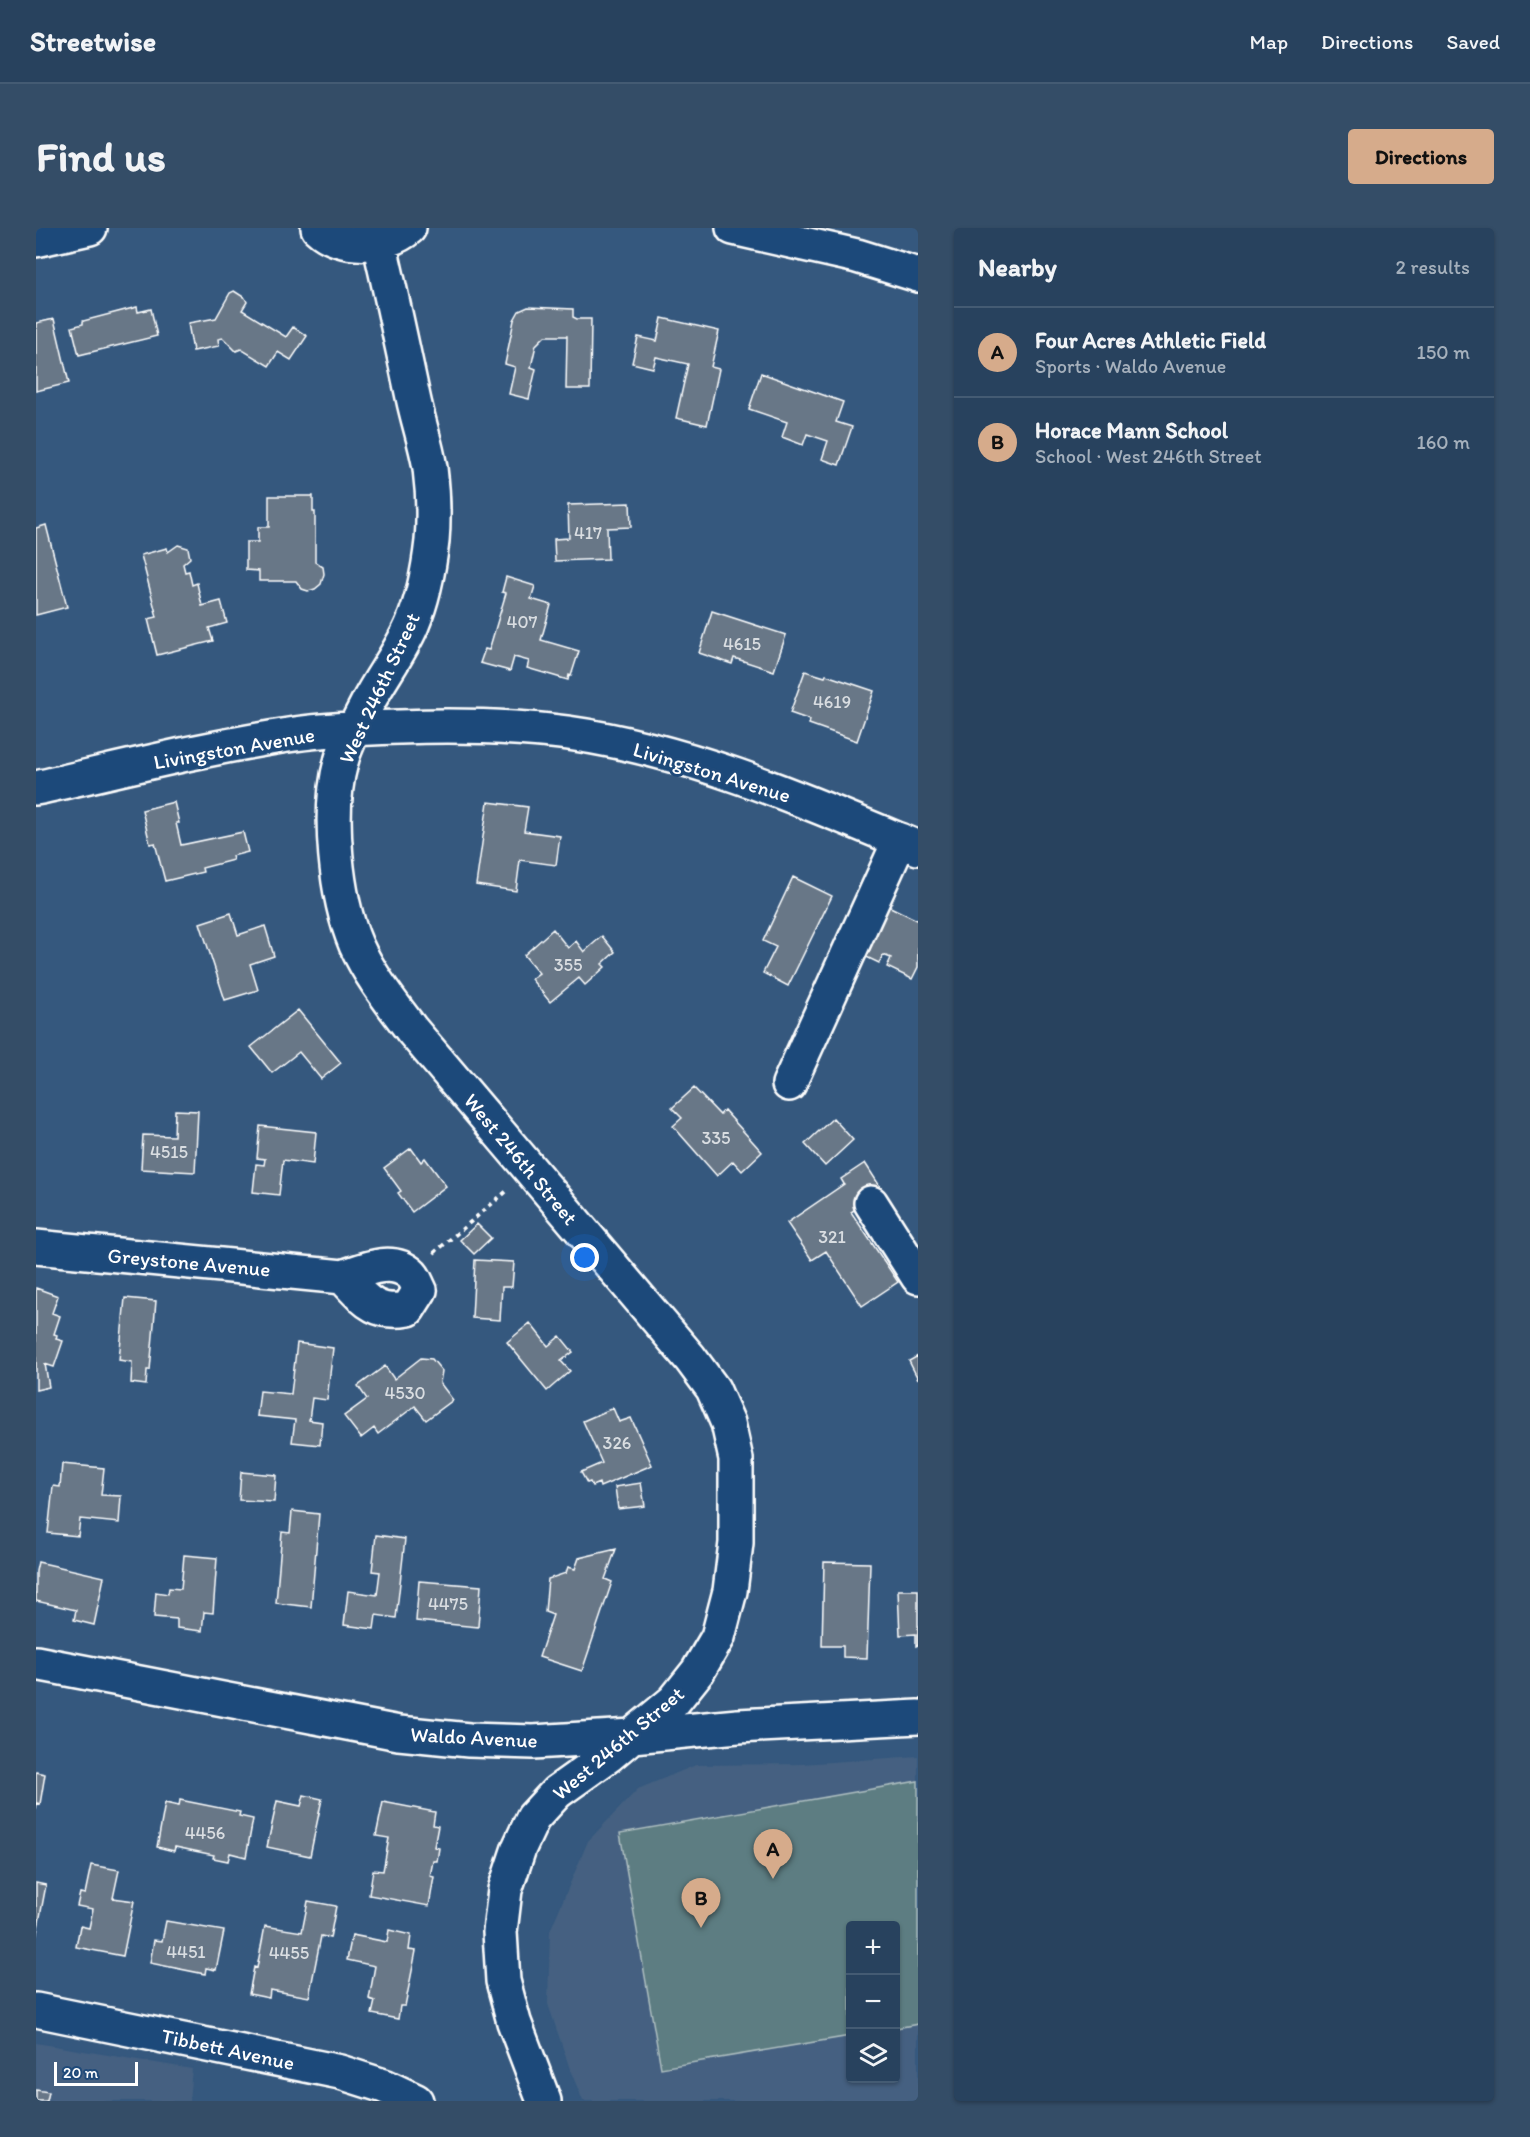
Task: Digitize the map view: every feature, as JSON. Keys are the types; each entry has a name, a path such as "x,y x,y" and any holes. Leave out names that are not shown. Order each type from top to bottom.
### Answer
{"street":[{"path":"36,240 90,228"},
{"path":"318,228 323,233 343,241 363,243 379,242 409,228"},
{"path":"733,228 860,242 918,275"},
{"name":"West 246th Street","path":"379,242 430,467 432,540 424,583 412,624 355,729 341,761 336,793 335,832 337,867 345,912 356,945 378,985 411,1029 690,1358 713,1389 728,1423 736,1460 736,1544 730,1591 718,1637 698,1671 674,1701 632,1736 557,1792 533,1818 519,1848 505,1890 500,1932 503,1981 514,2022 543,2101"},
{"name":"Livingston Avenue","path":"36,788 231,745 297,734 355,729 500,726 569,733 622,743 693,761 827,809 909,844"},
{"path":"789,1084 909,844"},
{"path":"872,1203 918,1277"},
{"name":"Greystone Avenue","path":"36,1247 343,1277 369,1267 393,1265 411,1274"},
{"path":"343,1277 366,1301 391,1312 408,1309 420,1290 411,1274"},
{"name":"Waldo Avenue","path":"36,1663 399,1733 469,1740 533,1742 738,1726 918,1717"},
{"name":"Tibbett Avenue","path":"36,2010 340,2072 384,2086 416,2101"}],"path":[{"path":"411,1274 531,1170"}],"shaded area":[{"path":"918,1756 918,2101 583,2101 548,2004 550,1931 588,1841 638,1789 696,1765 802,1764"},
{"path":"36,2043 192,2069 189,2101 36,2101"}],"green space":[{"path":"918,1781 918,2024 900,2027 900,1921 846,1921 846,2037 661,2068 620,1833"}],"building":[{"path":"234,291 247,302 242,310 286,337 293,327 307,336 291,360 278,352 269,366 241,349 236,351 223,338 218,339 219,346 193,351 188,323 216,318 230,293"},
{"path":"137,307 138,312 151,309 157,336 79,355 72,327 83,324 83,321"},
{"path":"528,307 573,309 573,317 591,319 590,389 566,389 567,336 545,336 536,345 531,367 536,369 529,399 509,394 515,367 505,364 514,320 519,311"},
{"path":"662,318 719,331 711,367 719,369 707,425 676,418 688,364 656,357 653,368 632,363 638,337 657,341"},
{"path":"54,319 69,383 36,391 36,323"},
{"path":"761,373 843,402 836,422 852,427 839,465 822,459 828,441 807,434 803,445 782,437 787,422 749,409"},
{"path":"269,496 313,496 315,562 323,567 324,574 321,584 315,589 308,591 302,589 296,581 259,581 259,571 246,570 246,542 258,542 258,527 269,527"},
{"path":"630,503 631,527 607,528 608,559 555,561 554,539 569,538 568,505"},
{"path":"46,525 67,607 36,615 36,528"},
{"path":"178,545 188,548 190,558 183,564 185,572 189,571 192,585 197,583 202,606 221,601 227,623 209,628 213,641 157,655 148,619 157,617 141,555 167,548 168,552"},
{"path":"506,577 535,586 531,599 551,605 541,640 579,651 568,680 527,668 529,661 514,657 510,671 480,663 485,649 489,650 506,593 502,592"},
{"path":"712,611 786,635 774,671 734,658 732,664 699,653"},
{"path":"805,671 825,677 826,675 874,691 857,741 809,724 810,720 790,713"},
{"path":"174,802 181,845 243,832 248,852 232,856 233,860 202,868 203,872 165,881 155,843 150,844 142,810"},
{"path":"488,802 528,807 524,831 560,836 556,865 520,860 516,891 476,885"},
{"path":"793,877 832,896 788,986 763,973 776,947 763,941"},
{"path":"882,903 917,920 918,918 918,967 912,979 887,967 891,958 883,955 879,963 858,953"},
{"path":"231,913 238,935 265,926 274,956 250,964 258,990 225,1000 200,923"},
{"path":"553,929 568,948 576,941 584,952 602,936 615,952 602,964 605,967 585,985 579,978 550,1002 531,979 539,973 524,955"},
{"path":"298,1010 341,1063 321,1079 299,1052 272,1073 251,1047"},
{"path":"694,1088 720,1115 724,1110 762,1152 742,1171 733,1161 717,1176 673,1126 682,1118 672,1108"},
{"path":"175,1110 198,1111 195,1172 141,1169 143,1135 174,1136"},
{"path":"833,1118 853,1140 825,1166 805,1144"},
{"path":"260,1126 316,1132 313,1164 283,1160 279,1195 253,1192 256,1164 264,1165 265,1159 257,1158"},
{"path":"411,1148 421,1162 425,1158 446,1186 412,1212 398,1193 401,1191 384,1168"},
{"path":"865,1163 883,1191 851,1212 898,1282 862,1306 826,1251 812,1260 787,1223 844,1184 841,1179"},
{"path":"477,1224 491,1238 474,1254 460,1240"},
{"path":"475,1260 514,1262 512,1287 502,1287 500,1320 472,1318"},
{"path":"36,1288 58,1296 52,1313 60,1316 54,1334 57,1335 56,1339 63,1341 54,1367 45,1364 49,1387 36,1390"},
{"path":"125,1298 156,1301 150,1370 147,1370 146,1385 131,1383 132,1362 119,1360"},
{"path":"530,1323 548,1346 560,1336 573,1352 561,1361 570,1371 547,1391 507,1342"},
{"path":"297,1343 333,1348 327,1400 312,1398 309,1420 322,1422 320,1445 292,1442 295,1420 257,1416 260,1391 291,1394"},
{"path":"918,1356 918,1379 909,1361"},
{"path":"421,1358 432,1359 442,1371 440,1383 453,1400 426,1420 415,1406 378,1434 374,1428 361,1438 344,1416 367,1399 358,1386 385,1366 394,1379"},
{"path":"613,1408 619,1422 631,1418 652,1465 600,1487 599,1483 592,1486 590,1482 587,1483 581,1472 602,1463 583,1421"},
{"path":"62,1464 104,1468 101,1495 121,1496 119,1523 80,1519 78,1536 48,1533 53,1486 60,1487"},
{"path":"241,1472 276,1475 274,1502 239,1500"},
{"path":"641,1483 645,1506 618,1509 615,1487"},
{"path":"292,1511 319,1514 311,1607 276,1603 282,1532 290,1533"},
{"path":"376,1535 405,1539 396,1618 376,1615 374,1629 344,1625 348,1591 377,1595 380,1572 372,1571"},
{"path":"616,1549 605,1579 612,1582 582,1671 539,1657 553,1615 545,1612 548,1579 566,1573 568,1567 575,1569 579,1558"},
{"path":"184,1555 217,1558 213,1613 204,1612 202,1631 177,1628 177,1619 154,1617 156,1592 168,1594 169,1588 181,1589"},
{"path":"38,1562 104,1577 94,1625 74,1620 76,1610 36,1601"},
{"path":"824,1562 870,1563 867,1658 843,1657 843,1646 822,1646"},
{"path":"419,1581 481,1586 478,1627 416,1621"},
{"path":"898,1590 918,1590 918,1645 916,1646 916,1634 900,1635"},
{"path":"36,1772 45,1774 40,1804 37,1803 36,1810"},
{"path":"304,1795 322,1799 310,1856 267,1847 277,1801 301,1806"},
{"path":"180,1800 240,1812 239,1816 253,1819 246,1857 230,1853 228,1861 213,1858 214,1855 175,1847 174,1851 157,1847 165,1803 179,1806"},
{"path":"383,1802 435,1812 433,1825 438,1826 434,1847 439,1848 437,1861 433,1861 430,1876 434,1877 429,1906 369,1895 373,1870 383,1871 389,1838 376,1836"},
{"path":"91,1865 119,1870 113,1898 134,1901 123,1956 76,1947 80,1926 89,1928 93,1909 77,1906 80,1893 85,1894"},
{"path":"36,1883 46,1885 36,1938"},
{"path":"308,1901 336,1906 330,1938 321,1936 309,1997 270,1990 269,1998 249,1994 254,1967 257,1968 265,1926 302,1932"},
{"path":"166,1921 224,1931 216,1970 206,1968 205,1974 150,1963 154,1940 162,1941"},
{"path":"389,1930 411,1935 409,1950 416,1951 405,2006 400,2006 398,2019 372,2014 375,2001 369,1999 375,1966 347,1960 352,1935 387,1942"},
{"path":"36,2090 49,2092 47,2101 36,2101"}],"place":[{"name":"Four Acres Athletic Field","path":"773,1879"},
{"name":"Horace Mann School","path":"701,1928"}]}
